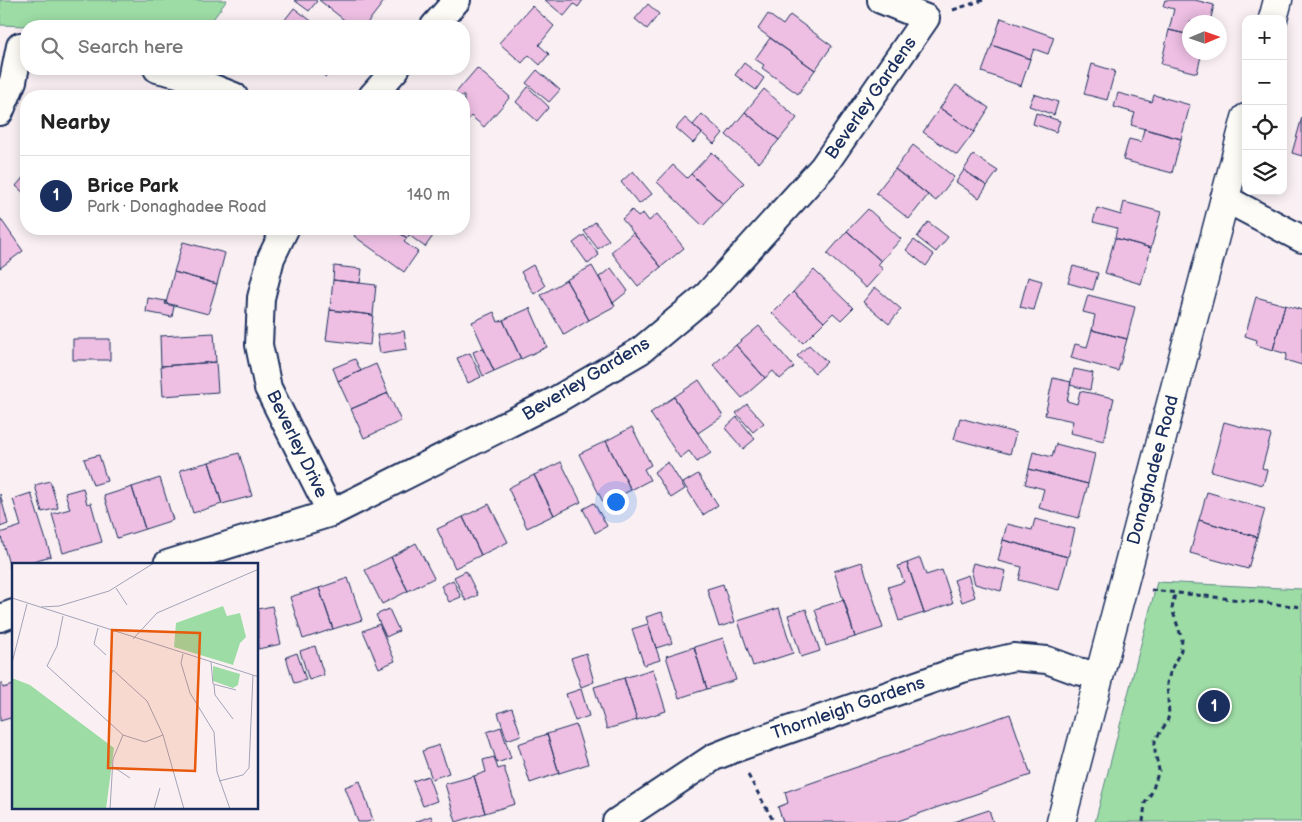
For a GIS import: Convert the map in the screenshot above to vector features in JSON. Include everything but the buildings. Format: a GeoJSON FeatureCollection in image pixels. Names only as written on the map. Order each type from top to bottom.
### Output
{"type":"FeatureCollection","features":[{"type":"Feature","properties":{"kind":"main road"},"geometry":{"type":"LineString","coordinates":[[1274,15],[1278,0]]}},
{"type":"Feature","properties":{"kind":"main road","name":"Donaghadee Road"},"geometry":{"type":"LineString","coordinates":[[1061,822],[1098,675],[1242,133]]}},
{"type":"Feature","properties":{"kind":"street"},"geometry":{"type":"LineString","coordinates":[[439,20],[457,0]]}},
{"type":"Feature","properties":{"kind":"street","name":"Beverley Gardens"},"geometry":{"type":"LineString","coordinates":[[170,563],[331,512],[573,391],[640,351],[707,294],[823,167],[926,18],[881,0]]}},
{"type":"Feature","properties":{"kind":"street"},"geometry":{"type":"LineString","coordinates":[[0,112],[13,81],[16,46]]}},
{"type":"Feature","properties":{"kind":"street"},"geometry":{"type":"LineString","coordinates":[[181,75],[219,90]]}},
{"type":"Feature","properties":{"kind":"street"},"geometry":{"type":"LineString","coordinates":[[377,90],[391,75]]}},
{"type":"Feature","properties":{"kind":"street"},"geometry":{"type":"LineString","coordinates":[[1224,198],[1302,239]]}},
{"type":"Feature","properties":{"kind":"street","name":"Beverley Drive"},"geometry":{"type":"LineString","coordinates":[[281,235],[271,258],[261,298],[259,345],[268,388],[331,512]]}},
{"type":"Feature","properties":{"kind":"street"},"geometry":{"type":"LineString","coordinates":[[0,618],[12,614]]}},
{"type":"Feature","properties":{"kind":"street","name":"Thornleigh Gardens"},"geometry":{"type":"LineString","coordinates":[[616,822],[714,757],[962,669],[1013,657],[1047,660],[1077,671],[1098,675]]}},
{"type":"Feature","properties":{"kind":"path"},"geometry":{"type":"LineString","coordinates":[[1122,586],[1302,607]]}},
{"type":"Feature","properties":{"kind":"path"},"geometry":{"type":"LineString","coordinates":[[1143,822],[1145,803],[1152,792],[1159,770],[1155,752],[1155,740],[1167,722],[1167,684],[1182,644],[1172,609],[1175,593]]}},
{"type":"Feature","properties":{"kind":"path"},"geometry":{"type":"LineString","coordinates":[[734,749],[774,822]]}},
{"type":"Feature","properties":{"kind":"green space"},"geometry":{"type":"Polygon","coordinates":[[[0,0],[227,0],[212,20],[20,20],[20,26],[0,25],[0,0]]]}},
{"type":"Feature","properties":{"kind":"green space"},"geometry":{"type":"Polygon","coordinates":[[[1157,582],[1302,589],[1302,822],[1095,822],[1157,582]]]}},
{"type":"Feature","properties":{"kind":"place","name":"Brice Park"},"geometry":{"type":"Point","coordinates":[1214,706]}}]}
